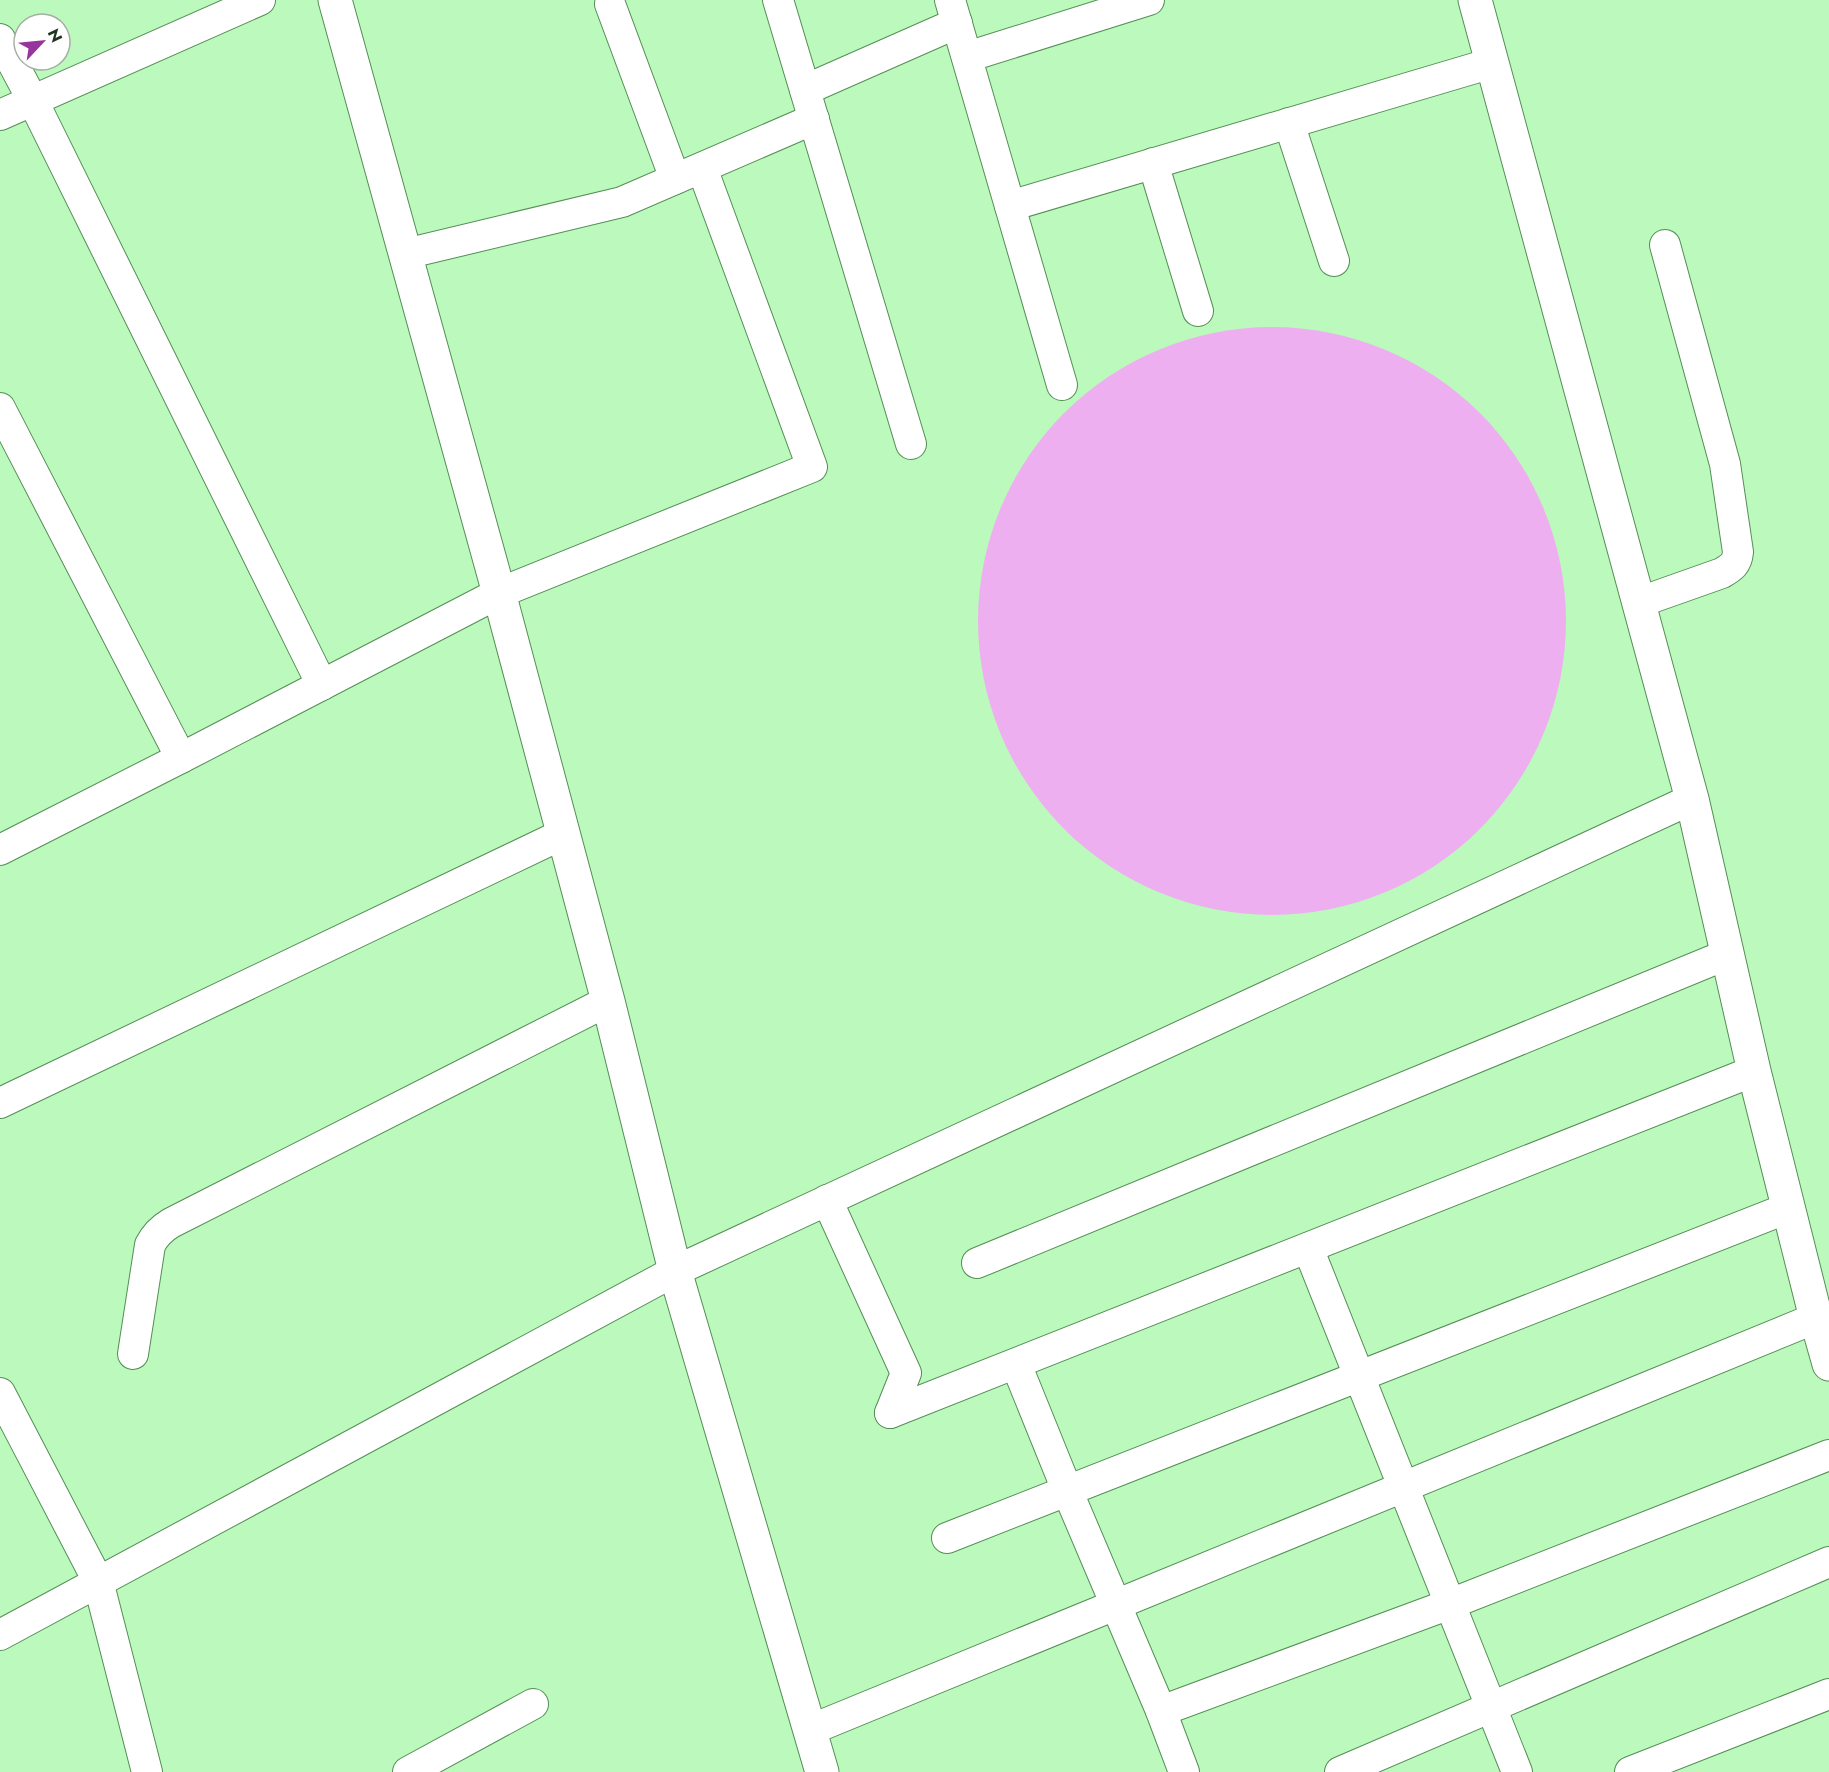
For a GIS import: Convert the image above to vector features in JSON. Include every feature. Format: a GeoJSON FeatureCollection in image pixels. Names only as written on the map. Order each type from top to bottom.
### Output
{"type":"FeatureCollection","features":[{"type":"Feature","properties":{"kind":"street"},"geometry":{"type":"LineString","coordinates":[[0,115],[260,0]]}},
{"type":"Feature","properties":{"kind":"street"},"geometry":{"type":"LineString","coordinates":[[334,0],[499,593],[608,1001],[675,1271],[822,1772]]}},
{"type":"Feature","properties":{"kind":"street"},"geometry":{"type":"LineString","coordinates":[[778,0],[911,444]]}},
{"type":"Feature","properties":{"kind":"street"},"geometry":{"type":"LineString","coordinates":[[967,57],[1149,0]]}},
{"type":"Feature","properties":{"kind":"street"},"geometry":{"type":"LineString","coordinates":[[1475,0],[1692,799],[1754,1071],[1829,1364]]}},
{"type":"Feature","properties":{"kind":"street"},"geometry":{"type":"LineString","coordinates":[[610,4],[675,179]]}},
{"type":"Feature","properties":{"kind":"street"},"geometry":{"type":"LineString","coordinates":[[805,90],[954,11],[1062,385]]}},
{"type":"Feature","properties":{"kind":"street"},"geometry":{"type":"LineString","coordinates":[[0,39],[33,101],[322,685]]}},
{"type":"Feature","properties":{"kind":"street"},"geometry":{"type":"LineString","coordinates":[[1010,206],[1492,63]]}},
{"type":"Feature","properties":{"kind":"street"},"geometry":{"type":"LineString","coordinates":[[405,254],[622,202],[814,119]]}},
{"type":"Feature","properties":{"kind":"street"},"geometry":{"type":"LineString","coordinates":[[1289,123],[1334,261]]}},
{"type":"Feature","properties":{"kind":"street"},"geometry":{"type":"LineString","coordinates":[[1153,164],[1198,311]]}},
{"type":"Feature","properties":{"kind":"street"},"geometry":{"type":"LineString","coordinates":[[0,850],[499,593],[812,467],[702,168]]}},
{"type":"Feature","properties":{"kind":"street"},"geometry":{"type":"LineString","coordinates":[[1640,602],[1722,573],[1737,561],[1738,552],[1725,464],[1665,246]]}},
{"type":"Feature","properties":{"kind":"street"},"geometry":{"type":"LineString","coordinates":[[0,408],[181,758]]}},
{"type":"Feature","properties":{"kind":"street"},"geometry":{"type":"LineString","coordinates":[[0,1635],[675,1271],[1692,799]]}},
{"type":"Feature","properties":{"kind":"street"},"geometry":{"type":"LineString","coordinates":[[0,1103],[563,834]]}},
{"type":"Feature","properties":{"kind":"street"},"geometry":{"type":"LineString","coordinates":[[977,1263],[1728,954]]}},
{"type":"Feature","properties":{"kind":"street"},"geometry":{"type":"LineString","coordinates":[[133,1354],[150,1245],[160,1230],[608,1001]]}},
{"type":"Feature","properties":{"kind":"street"},"geometry":{"type":"LineString","coordinates":[[827,1200],[906,1373],[890,1413],[1754,1071]]}},
{"type":"Feature","properties":{"kind":"street"},"geometry":{"type":"LineString","coordinates":[[947,1538],[1788,1208]]}},
{"type":"Feature","properties":{"kind":"street"},"geometry":{"type":"LineString","coordinates":[[1308,1248],[1517,1772]]}},
{"type":"Feature","properties":{"kind":"street"},"geometry":{"type":"LineString","coordinates":[[810,1730],[1816,1318]]}},
{"type":"Feature","properties":{"kind":"street"},"geometry":{"type":"LineString","coordinates":[[1016,1364],[1161,1711],[1184,1772]]}},
{"type":"Feature","properties":{"kind":"street"},"geometry":{"type":"LineString","coordinates":[[0,1393],[98,1581],[147,1772]]}},
{"type":"Feature","properties":{"kind":"street"},"geometry":{"type":"LineString","coordinates":[[1161,1711],[1450,1604],[1829,1455]]}},
{"type":"Feature","properties":{"kind":"street"},"geometry":{"type":"LineString","coordinates":[[1340,1772],[1829,1562]]}},
{"type":"Feature","properties":{"kind":"street"},"geometry":{"type":"LineString","coordinates":[[1630,1772],[1829,1694]]}},
{"type":"Feature","properties":{"kind":"street"},"geometry":{"type":"LineString","coordinates":[[408,1772],[533,1704]]}},
{"type":"Feature","properties":{"kind":"shaded area"},"geometry":{"type":"Polygon","coordinates":[[[1272,327],[1329,332],[1385,349],[1436,376],[1480,413],[1517,457],[1544,508],[1561,564],[1566,621],[1561,678],[1544,734],[1517,785],[1480,829],[1436,866],[1385,893],[1329,910],[1272,915],[1215,910],[1159,893],[1108,866],[1064,829],[1027,785],[1000,734],[983,678],[978,621],[983,564],[1000,508],[1027,457],[1064,413],[1108,376],[1159,349],[1215,332],[1272,327]]]}}]}
